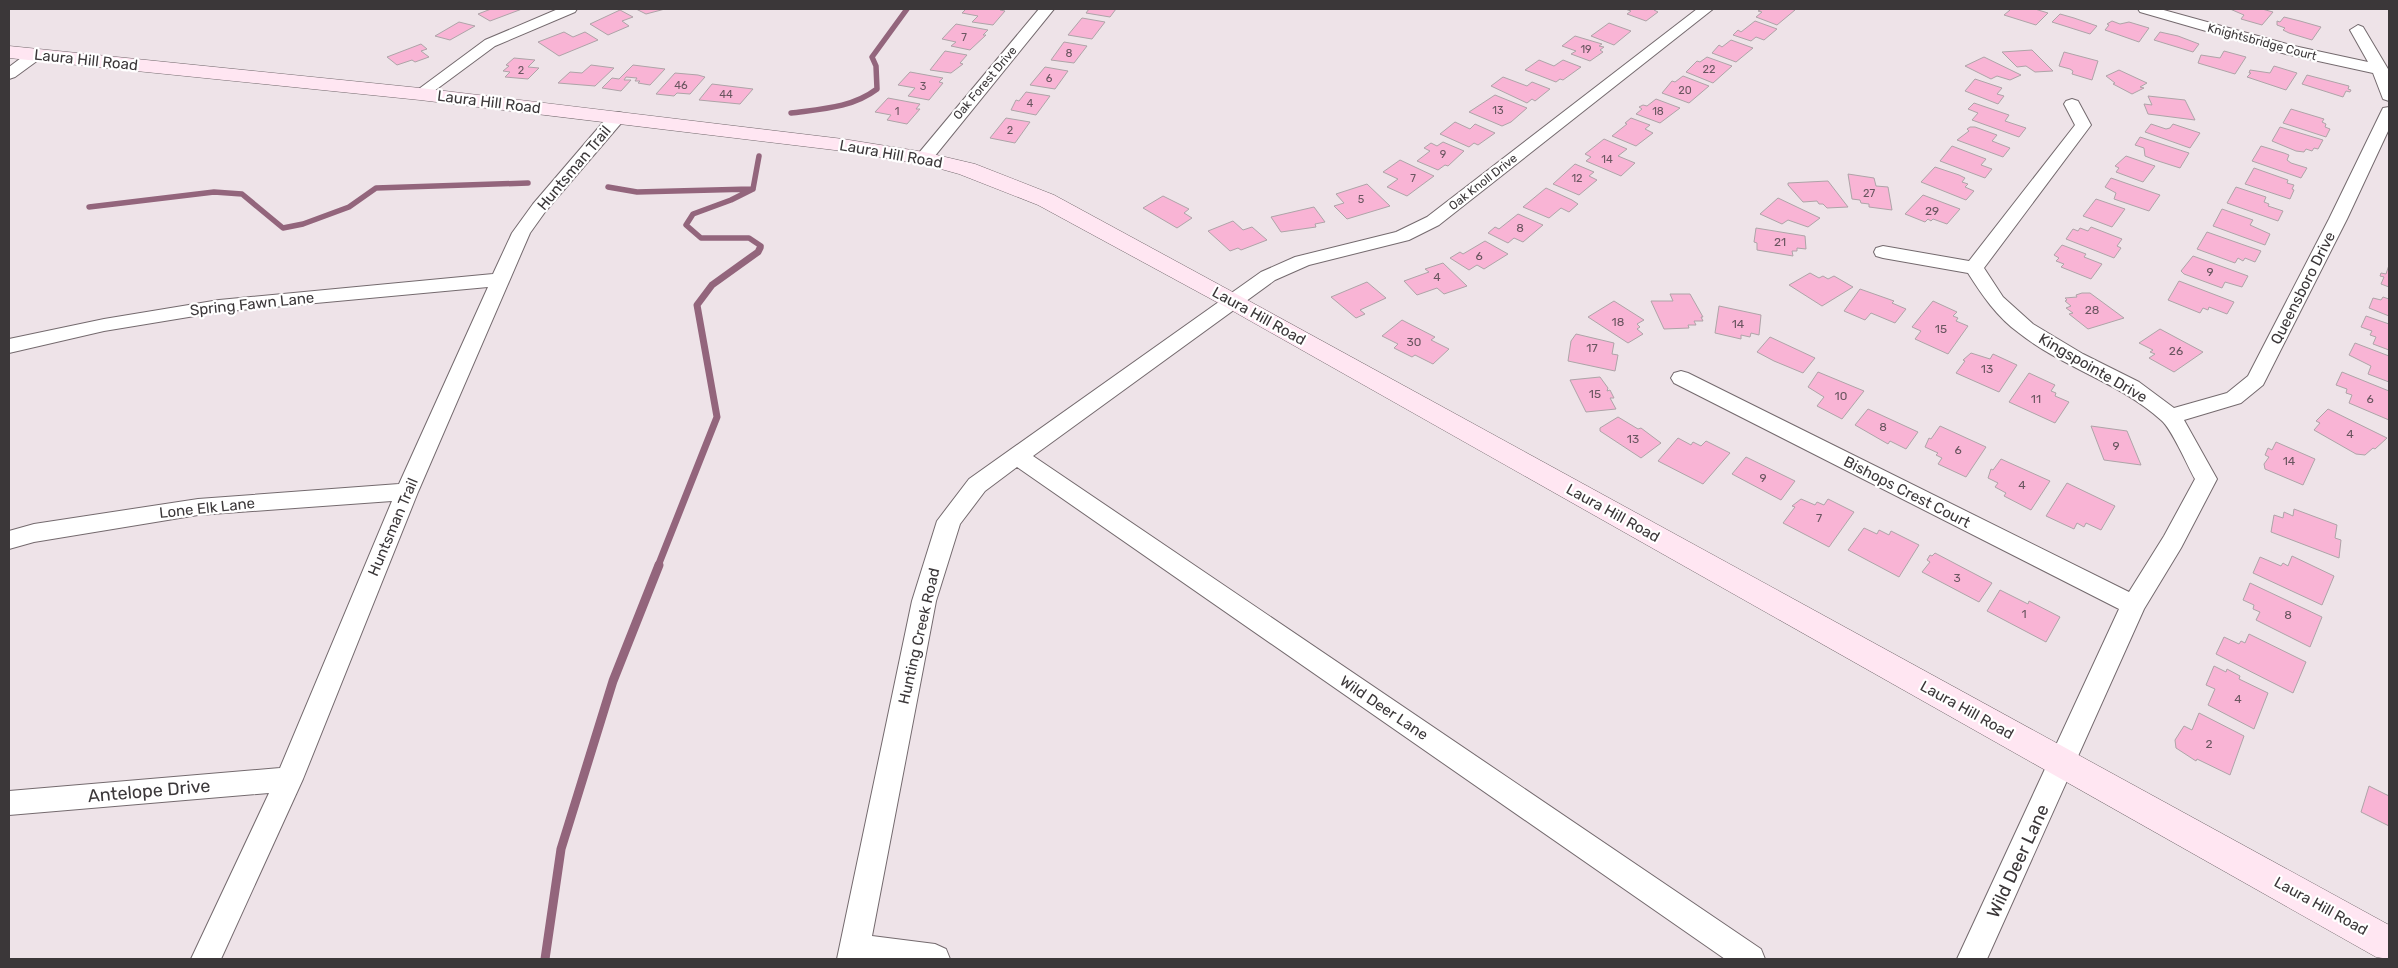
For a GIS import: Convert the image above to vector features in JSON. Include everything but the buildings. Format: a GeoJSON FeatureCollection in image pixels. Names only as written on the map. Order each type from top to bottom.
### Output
{"type":"FeatureCollection","features":[{"type":"Feature","properties":{"kind":"main road","name":"Laura Hill Road"},"geometry":{"type":"LineString","coordinates":[[9,52],[420,94],[617,117],[924,158],[974,171],[1046,200],[1232,301],[2389,944]]}},
{"type":"Feature","properties":{"kind":"street"},"geometry":{"type":"LineString","coordinates":[[420,94],[490,43],[570,9]]}},
{"type":"Feature","properties":{"kind":"street","name":"Oak Forest Drive"},"geometry":{"type":"LineString","coordinates":[[924,158],[1047,9]]}},
{"type":"Feature","properties":{"kind":"street","name":"Oak Knoll Drive"},"geometry":{"type":"LineString","coordinates":[[1232,301],[1268,276],[1302,261],[1394,238],[1433,221],[1706,9]]}},
{"type":"Feature","properties":{"kind":"street","name":"Knightsbridge Court"},"geometry":{"type":"LineString","coordinates":[[2146,9],[2284,49],[2332,61],[2380,69]]}},
{"type":"Feature","properties":{"kind":"street"},"geometry":{"type":"LineString","coordinates":[[2358,30],[2380,69],[2389,96]]}},
{"type":"Feature","properties":{"kind":"street"},"geometry":{"type":"LineString","coordinates":[[9,74],[35,55]]}},
{"type":"Feature","properties":{"kind":"street"},"geometry":{"type":"LineString","coordinates":[[1883,252],[1974,268],[2083,125],[2072,104]]}},
{"type":"Feature","properties":{"kind":"street","name":"Queensboro Drive"},"geometry":{"type":"LineString","coordinates":[[2171,416],[2234,398],[2256,380],[2338,219],[2389,112]]}},
{"type":"Feature","properties":{"kind":"street","name":"Huntsman Trail"},"geometry":{"type":"LineString","coordinates":[[206,959],[289,779],[407,492],[498,280],[521,233],[539,208],[617,117]]}},
{"type":"Feature","properties":{"kind":"street","name":"Kingspointe Drive"},"geometry":{"type":"LineString","coordinates":[[1974,268],[1996,301],[2026,329],[2076,359],[2132,387],[2171,416],[2206,479],[2173,542],[2133,605],[2064,763]]}},
{"type":"Feature","properties":{"kind":"street","name":"Spring Fawn Lane"},"geometry":{"type":"LineString","coordinates":[[9,346],[104,324],[219,306],[498,280]]}},
{"type":"Feature","properties":{"kind":"street","name":"Hunting Creek Road"},"geometry":{"type":"LineString","coordinates":[[853,954],[924,601],[949,521],[977,484],[1018,457],[1232,301]]}},
{"type":"Feature","properties":{"kind":"street","name":"Bishops Crest Court"},"geometry":{"type":"LineString","coordinates":[[1681,378],[2133,605]]}},
{"type":"Feature","properties":{"kind":"street","name":"Wild Deer Lane"},"geometry":{"type":"LineString","coordinates":[[1018,457],[1750,959]]}},
{"type":"Feature","properties":{"kind":"street","name":"Lone Elk Lane"},"geometry":{"type":"LineString","coordinates":[[9,540],[34,533],[198,507],[407,492]]}},
{"type":"Feature","properties":{"kind":"street","name":"Wild Deer Lane"},"geometry":{"type":"LineString","coordinates":[[1972,959],[2064,763]]}},
{"type":"Feature","properties":{"kind":"street","name":"Antelope Drive"},"geometry":{"type":"LineString","coordinates":[[9,804],[289,779]]}},
{"type":"Feature","properties":{"kind":"street"},"geometry":{"type":"LineString","coordinates":[[853,954],[935,959]]}},
{"type":"Feature","properties":{"kind":"waterway"},"geometry":{"type":"LineString","coordinates":[[791,113],[847,104],[877,89],[876,66],[872,57],[907,9]]}},
{"type":"Feature","properties":{"kind":"waterway"},"geometry":{"type":"LineString","coordinates":[[658,566],[717,417],[697,305],[712,285],[758,252],[761,246],[749,238],[701,238],[686,225],[693,214],[731,200],[753,189],[759,156]]}},
{"type":"Feature","properties":{"kind":"waterway"},"geometry":{"type":"LineString","coordinates":[[89,207],[214,192],[242,194],[283,228],[303,224],[349,207],[376,188],[528,183]]}},
{"type":"Feature","properties":{"kind":"waterway"},"geometry":{"type":"LineString","coordinates":[[608,187],[637,192],[751,189]]}},
{"type":"Feature","properties":{"kind":"waterway"},"geometry":{"type":"LineString","coordinates":[[545,959],[561,849],[613,681],[659,565]]}}]}
